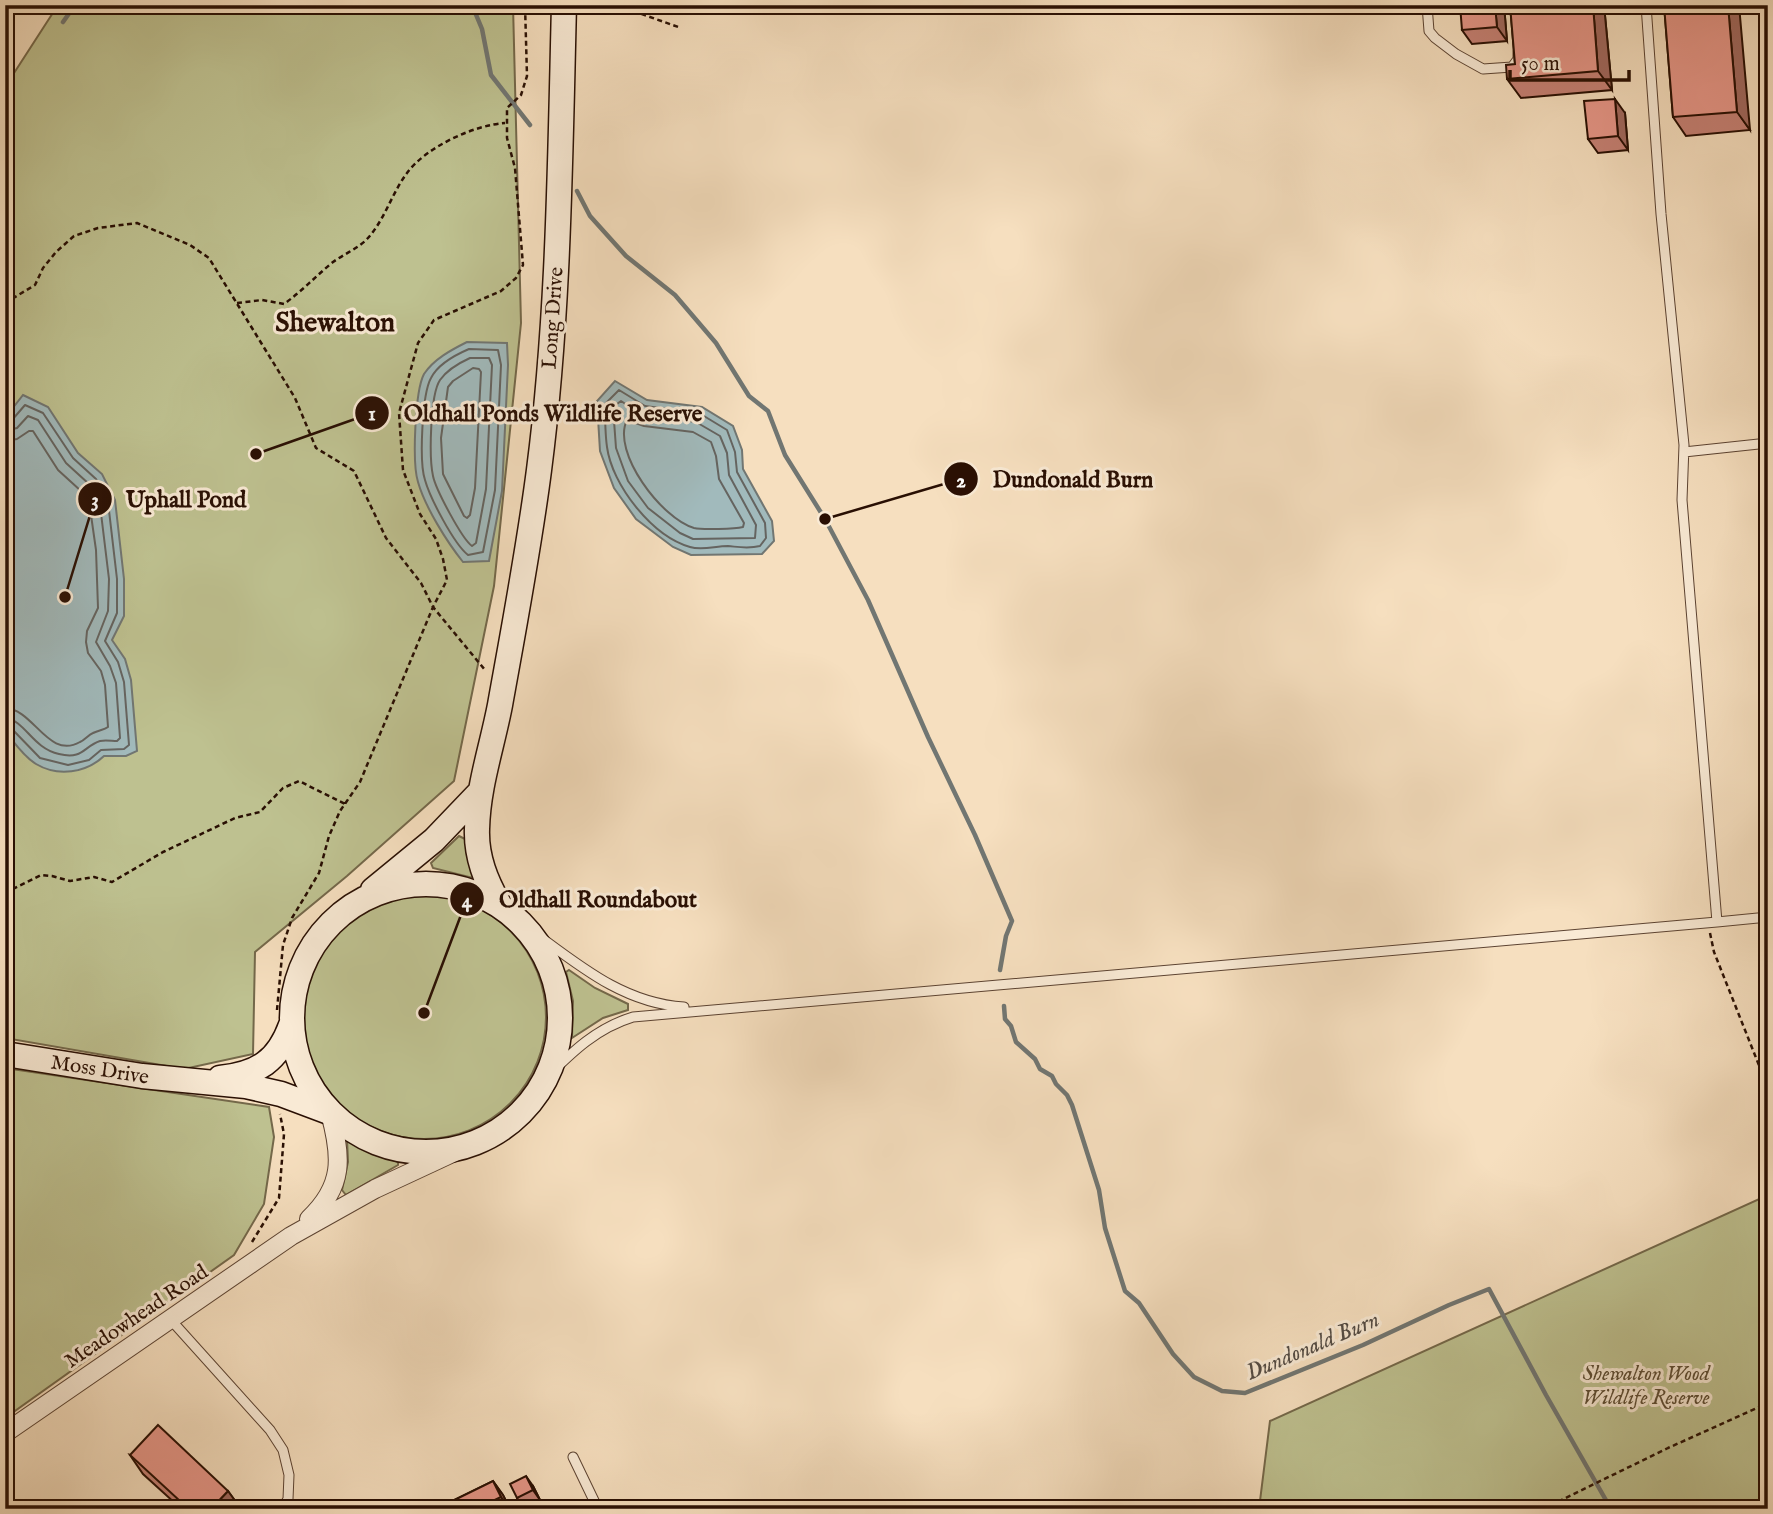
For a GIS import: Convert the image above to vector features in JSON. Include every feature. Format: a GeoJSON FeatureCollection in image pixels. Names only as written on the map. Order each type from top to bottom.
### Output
{"type":"FeatureCollection","features":[{"type":"Feature","properties":{"kind":"main road","name":"Long Drive"},"geometry":{"type":"LineString","coordinates":[[499,904],[489,885],[478,850],[479,793],[502,690],[539,471],[555,299],[564,5]]}},
{"type":"Feature","properties":{"kind":"main road"},"geometry":{"type":"LineString","coordinates":[[365,897],[391,887],[419,883],[474,892],[499,904],[524,925],[547,959],[559,998],[559,1038],[547,1077],[537,1094],[517,1116],[494,1134],[456,1149],[435,1152],[392,1148],[354,1131],[330,1112],[314,1093],[302,1072],[284,1022],[298,974],[309,950],[324,929],[434,840],[479,793]]}},
{"type":"Feature","properties":{"kind":"main road","name":"Moss Drive"},"geometry":{"type":"LineString","coordinates":[[195,1081],[233,1077],[261,1066],[276,1054],[285,1042],[284,1022]]}},
{"type":"Feature","properties":{"kind":"main road","name":"Moss Drive"},"geometry":{"type":"LineString","coordinates":[[5,1054],[142,1076],[246,1086],[281,1094],[330,1112]]}},
{"type":"Feature","properties":{"kind":"street","name":"Meadowhead Road"},"geometry":{"type":"LineString","coordinates":[[291,1236],[319,1210],[330,1196],[336,1181],[339,1155],[330,1112]]}},
{"type":"Feature","properties":{"kind":"street","name":"Meadowhead Road"},"geometry":{"type":"LineString","coordinates":[[5,1433],[291,1236],[363,1195],[476,1142]]}},
{"type":"Feature","properties":{"kind":"lane"},"geometry":{"type":"LineString","coordinates":[[1427,5],[1429,30],[1435,38],[1483,69],[1512,67],[1518,60],[1517,46]]}},
{"type":"Feature","properties":{"kind":"lane"},"geometry":{"type":"LineString","coordinates":[[1646,5],[1661,214],[1684,452],[1682,500],[1713,923]]}},
{"type":"Feature","properties":{"kind":"lane"},"geometry":{"type":"LineString","coordinates":[[1684,452],[1768,443]]}},
{"type":"Feature","properties":{"kind":"lane"},"geometry":{"type":"LineString","coordinates":[[547,1077],[576,1048],[614,1023],[633,1017],[1768,917]]}},
{"type":"Feature","properties":{"kind":"lane"},"geometry":{"type":"LineString","coordinates":[[524,925],[589,974],[625,993],[665,1006],[711,1009]]}},
{"type":"Feature","properties":{"kind":"lane"},"geometry":{"type":"LineString","coordinates":[[171,1320],[270,1430],[283,1450],[289,1475],[288,1499],[282,1509]]}},
{"type":"Feature","properties":{"kind":"lane"},"geometry":{"type":"LineString","coordinates":[[573,1457],[598,1509]]}},
{"type":"Feature","properties":{"kind":"path"},"geometry":{"type":"LineString","coordinates":[[284,1022],[283,945],[292,918],[319,873],[329,836],[360,782],[433,607],[447,580],[436,539],[420,514],[403,470],[399,413],[418,343],[434,320],[501,291],[516,278],[523,265],[515,168],[507,138],[507,108],[521,95],[527,76],[525,5]]}},
{"type":"Feature","properties":{"kind":"path"},"geometry":{"type":"LineString","coordinates":[[627,5],[636,12],[681,28]]}},
{"type":"Feature","properties":{"kind":"path"},"geometry":{"type":"LineString","coordinates":[[237,303],[262,300],[284,304],[316,276],[367,239],[383,217],[408,172],[426,156],[464,134],[488,124],[507,122]]}},
{"type":"Feature","properties":{"kind":"path"},"geometry":{"type":"LineString","coordinates":[[5,303],[35,285],[43,268],[56,251],[74,236],[98,228],[138,223],[190,245],[209,258],[295,398],[316,448],[354,471],[386,538],[421,583],[433,607],[502,690]]}},
{"type":"Feature","properties":{"kind":"path"},"geometry":{"type":"LineString","coordinates":[[5,893],[41,875],[71,881],[94,877],[112,882],[163,852],[235,818],[260,812],[283,788],[299,781],[345,804]]}},
{"type":"Feature","properties":{"kind":"path"},"geometry":{"type":"LineString","coordinates":[[1713,923],[1714,952],[1768,1088]]}},
{"type":"Feature","properties":{"kind":"path"},"geometry":{"type":"LineString","coordinates":[[249,1246],[279,1198],[284,1134],[280,1112],[281,1094]]}},
{"type":"Feature","properties":{"kind":"path"},"geometry":{"type":"LineString","coordinates":[[1544,1509],[1606,1477],[1768,1403]]}},
{"type":"Feature","properties":{"kind":"green space"},"geometry":{"type":"Polygon","coordinates":[[[58,5],[513,5],[521,323],[494,586],[454,781],[347,876],[255,952],[253,1054],[184,1069],[5,1038],[5,87],[58,5]]]}},
{"type":"Feature","properties":{"kind":"green space"},"geometry":{"type":"Polygon","coordinates":[[[459,836],[467,840],[477,879],[433,868],[431,863],[459,836]]]}},
{"type":"Feature","properties":{"kind":"green space"},"geometry":{"type":"Polygon","coordinates":[[[412,895],[436,895],[460,900],[482,909],[511,930],[526,949],[537,970],[544,993],[544,1041],[537,1064],[526,1085],[511,1104],[482,1125],[460,1134],[436,1139],[412,1139],[388,1134],[366,1125],[346,1112],[329,1095],[316,1075],[307,1053],[302,1029],[302,1005],[307,981],[316,959],[329,939],[346,922],[366,909],[388,900],[412,895]]]}},
{"type":"Feature","properties":{"kind":"green space"},"geometry":{"type":"Polygon","coordinates":[[[569,970],[595,988],[628,1004],[628,1010],[603,1018],[572,1038],[573,1001],[566,972],[569,970]]]}},
{"type":"Feature","properties":{"kind":"green space"},"geometry":{"type":"Polygon","coordinates":[[[5,1068],[269,1107],[274,1137],[264,1204],[234,1255],[5,1418],[5,1068]]]}},
{"type":"Feature","properties":{"kind":"green space"},"geometry":{"type":"Polygon","coordinates":[[[347,1139],[398,1162],[398,1165],[346,1195],[342,1190],[348,1162],[347,1139]]]}},
{"type":"Feature","properties":{"kind":"green space","name":"Shewalton Wood Wildlife Reserve"},"geometry":{"type":"Polygon","coordinates":[[[1768,1195],[1768,1509],[1259,1509],[1270,1421],[1768,1195]]]}},
{"type":"Feature","properties":{"kind":"water"},"geometry":{"type":"Polygon","coordinates":[[[467,342],[507,343],[502,491],[489,561],[463,562],[431,513],[416,473],[417,411],[424,374],[438,359],[467,342]]]}},
{"type":"Feature","properties":{"kind":"water"},"geometry":{"type":"Polygon","coordinates":[[[615,381],[647,400],[702,407],[733,426],[742,450],[743,469],[772,521],[774,541],[762,554],[691,555],[673,547],[636,519],[614,488],[600,451],[597,401],[615,381]]]}},
{"type":"Feature","properties":{"kind":"water"},"geometry":{"type":"Polygon","coordinates":[[[23,395],[48,407],[78,453],[102,474],[115,500],[124,579],[124,616],[112,640],[125,659],[131,680],[137,751],[126,756],[104,756],[89,766],[72,771],[53,771],[36,764],[5,731],[5,418],[23,395]]]}},
{"type":"Feature","properties":{"kind":"building"},"geometry":{"type":"Polygon","coordinates":[[[1460,5],[1495,5],[1497,27],[1462,30],[1460,5]]]}},
{"type":"Feature","properties":{"kind":"building"},"geometry":{"type":"Polygon","coordinates":[[[1510,5],[1593,5],[1598,71],[1507,79],[1506,65],[1515,64],[1510,5]]]}},
{"type":"Feature","properties":{"kind":"building"},"geometry":{"type":"Polygon","coordinates":[[[1664,5],[1728,5],[1737,112],[1673,117],[1664,5]]]}},
{"type":"Feature","properties":{"kind":"building"},"geometry":{"type":"Polygon","coordinates":[[[1615,99],[1618,136],[1588,139],[1584,101],[1615,99]]]}},
{"type":"Feature","properties":{"kind":"building"},"geometry":{"type":"Polygon","coordinates":[[[158,1425],[228,1491],[211,1509],[172,1509],[180,1501],[130,1455],[158,1425]]]}},
{"type":"Feature","properties":{"kind":"building"},"geometry":{"type":"Polygon","coordinates":[[[526,1476],[533,1490],[517,1498],[510,1484],[526,1476]]]}},
{"type":"Feature","properties":{"kind":"building"},"geometry":{"type":"Polygon","coordinates":[[[493,1481],[501,1497],[476,1509],[436,1509],[493,1481]]]}},
{"type":"Feature","properties":{"kind":"waterway"},"geometry":{"type":"LineString","coordinates":[[63,22],[75,5]]}},
{"type":"Feature","properties":{"kind":"waterway"},"geometry":{"type":"LineString","coordinates":[[472,5],[482,29],[491,75],[530,125]]}},
{"type":"Feature","properties":{"kind":"waterway","name":"Dundonald Burn"},"geometry":{"type":"LineString","coordinates":[[577,191],[590,216],[626,256],[675,295],[716,343],[749,396],[768,411],[785,455],[825,519],[868,600],[1012,921],[1006,936],[1000,970]]}},
{"type":"Feature","properties":{"kind":"waterway","name":"Dundonald Burn"},"geometry":{"type":"LineString","coordinates":[[1004,1006],[1005,1019],[1011,1026],[1016,1042],[1035,1059],[1040,1069],[1052,1076],[1072,1105],[1099,1190],[1105,1228],[1125,1291],[1139,1303],[1173,1354],[1194,1377],[1222,1391],[1245,1393],[1363,1345],[1489,1289],[1611,1509]]}},
{"type":"Feature","properties":{"kind":"place","name":"Oldhall Ponds Wildlife Reserve"},"geometry":{"type":"Point","coordinates":[256,454]}},
{"type":"Feature","properties":{"kind":"place","name":"Dundonald Burn"},"geometry":{"type":"Point","coordinates":[825,519]}},
{"type":"Feature","properties":{"kind":"place","name":"Uphall Pond"},"geometry":{"type":"Point","coordinates":[65,597]}},
{"type":"Feature","properties":{"kind":"place","name":"Oldhall Roundabout"},"geometry":{"type":"Point","coordinates":[424,1013]}},
{"type":"Feature","properties":{"kind":"district","name":"Shewalton"},"geometry":{"type":"Point","coordinates":[335,321]}}]}
